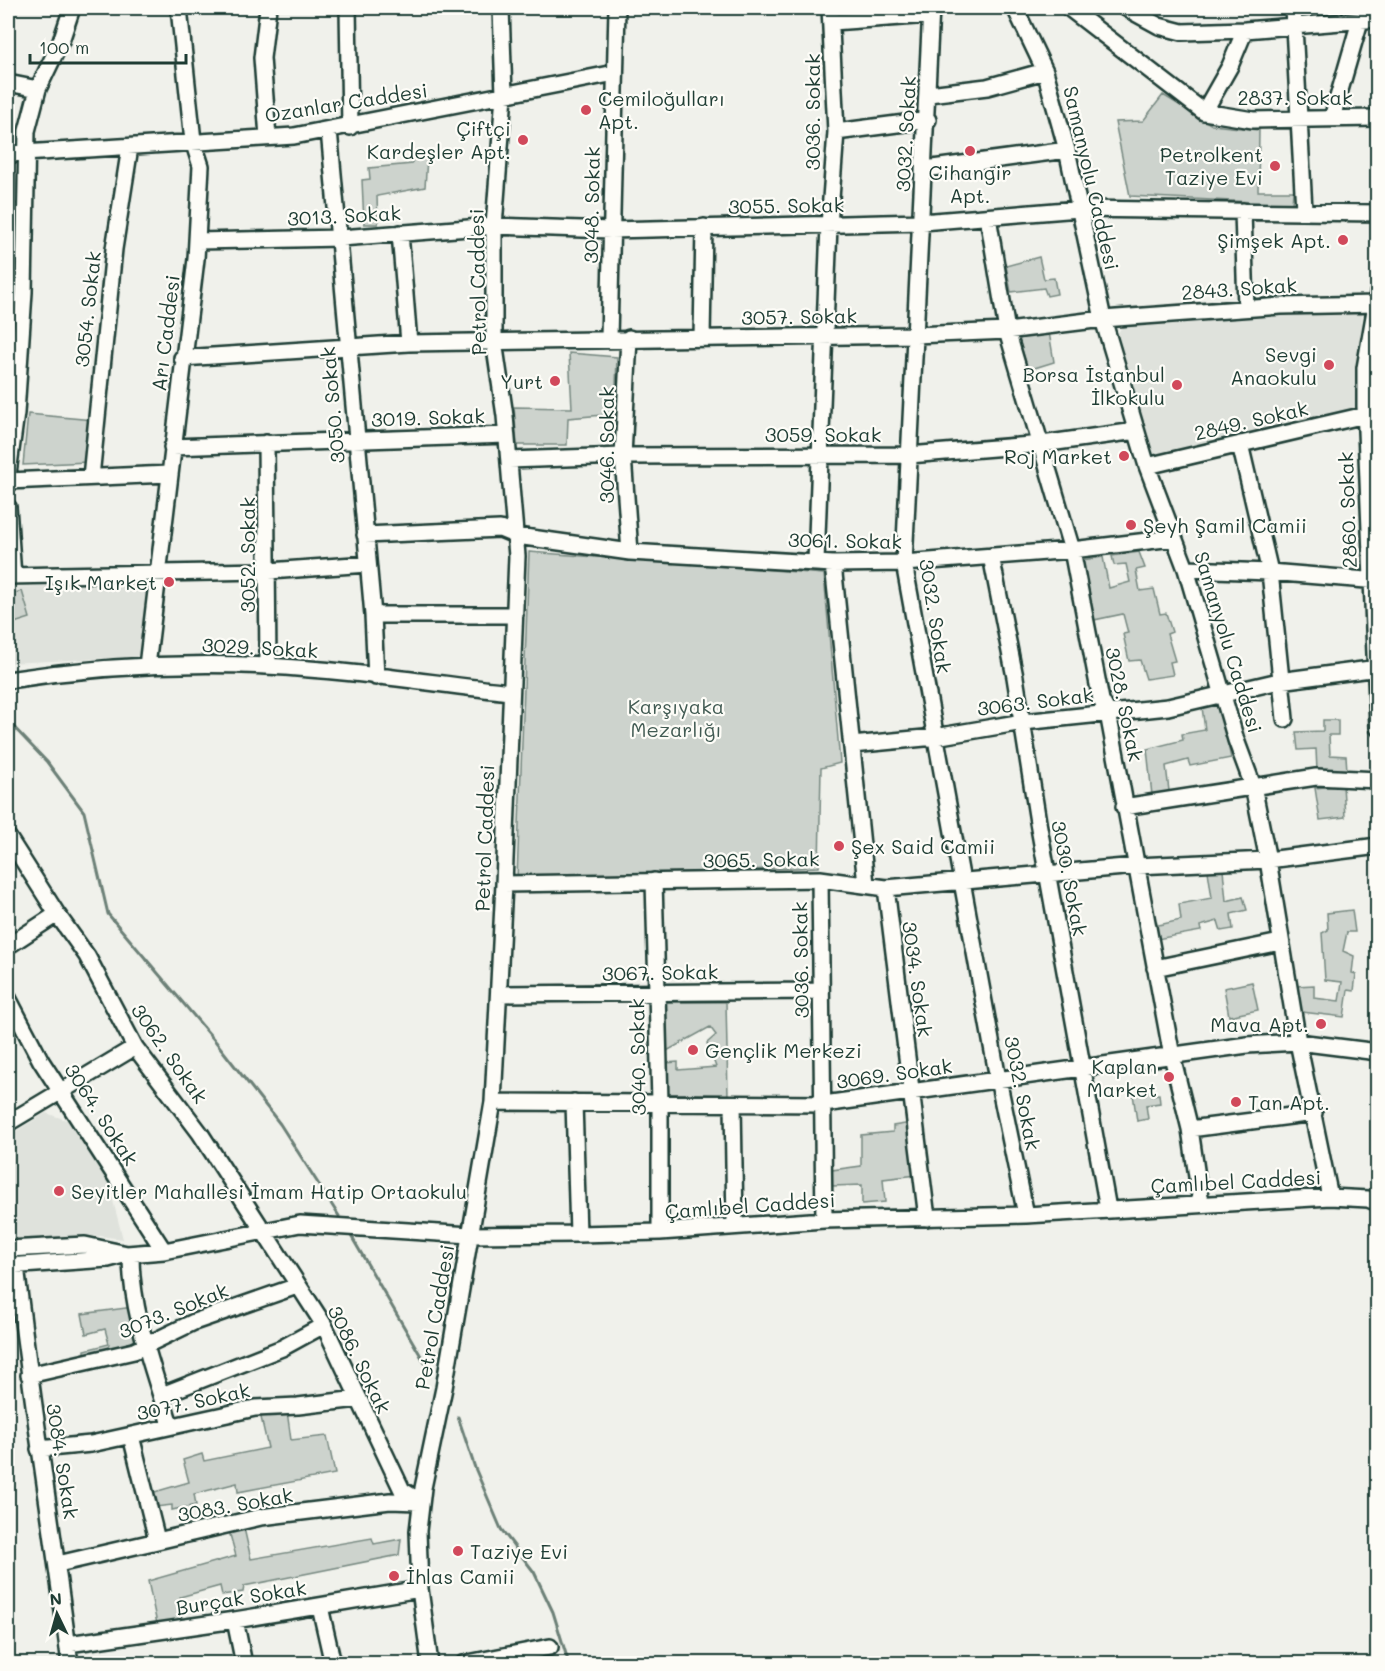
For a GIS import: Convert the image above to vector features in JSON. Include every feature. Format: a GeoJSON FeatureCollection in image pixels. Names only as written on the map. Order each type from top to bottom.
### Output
{"type":"FeatureCollection","features":[{"type":"Feature","properties":{"kind":"street"},"geometry":{"type":"LineString","coordinates":[[8,473],[24,292],[27,131],[38,88],[61,40],[72,8]]}},
{"type":"Feature","properties":{"kind":"street","name":"Arı Caddesi"},"geometry":{"type":"LineString","coordinates":[[147,666],[197,241],[201,166],[193,141],[179,8]]}},
{"type":"Feature","properties":{"kind":"street"},"geometry":{"type":"LineString","coordinates":[[268,8],[262,58],[268,137]]}},
{"type":"Feature","properties":{"kind":"street"},"geometry":{"type":"LineString","coordinates":[[348,8],[350,127]]}},
{"type":"Feature","properties":{"kind":"street","name":"Petrol Caddesi"},"geometry":{"type":"LineString","coordinates":[[430,1664],[420,1589],[418,1531],[421,1502],[492,1102],[504,884],[517,537],[495,341],[494,226],[504,95],[501,8]]}},
{"type":"Feature","properties":{"kind":"street","name":"3048. Sokak"},"geometry":{"type":"LineString","coordinates":[[609,338],[617,8]]}},
{"type":"Feature","properties":{"kind":"street","name":"Samanyolu Caddesi"},"geometry":{"type":"LineString","coordinates":[[1015,8],[1045,71],[1068,150],[1078,209],[1103,319],[1147,466],[1186,569],[1222,694],[1252,786],[1268,860],[1298,1042],[1330,1197]]}},
{"type":"Feature","properties":{"kind":"street","name":"2837. Sokak"},"geometry":{"type":"LineString","coordinates":[[1069,8],[1204,112],[1253,120],[1377,118]]}},
{"type":"Feature","properties":{"kind":"street"},"geometry":{"type":"LineString","coordinates":[[1126,8],[1159,26],[1182,32],[1293,27],[1377,19]]}},
{"type":"Feature","properties":{"kind":"street"},"geometry":{"type":"LineString","coordinates":[[1293,8],[1297,119],[1304,210]]}},
{"type":"Feature","properties":{"kind":"street"},"geometry":{"type":"LineString","coordinates":[[831,15],[931,11]]}},
{"type":"Feature","properties":{"kind":"street","name":"3032. Sokak"},"geometry":{"type":"LineString","coordinates":[[931,11],[928,120],[904,563],[964,882],[998,1079],[1026,1215]]}},
{"type":"Feature","properties":{"kind":"street","name":"3036. Sokak"},"geometry":{"type":"LineString","coordinates":[[816,562],[829,225],[836,132],[831,15]]}},
{"type":"Feature","properties":{"kind":"street"},"geometry":{"type":"LineString","coordinates":[[1332,118],[1360,21]]}},
{"type":"Feature","properties":{"kind":"street"},"geometry":{"type":"LineString","coordinates":[[1204,112],[1230,66],[1245,30]]}},
{"type":"Feature","properties":{"kind":"street"},"geometry":{"type":"LineString","coordinates":[[929,94],[987,87],[1045,71]]}},
{"type":"Feature","properties":{"kind":"street","name":"Ozanlar Caddesi"},"geometry":{"type":"LineString","coordinates":[[8,154],[268,137],[329,130],[615,73]]}},
{"type":"Feature","properties":{"kind":"street"},"geometry":{"type":"LineString","coordinates":[[8,83],[38,88]]}},
{"type":"Feature","properties":{"kind":"street"},"geometry":{"type":"LineString","coordinates":[[836,132],[928,120]]}},
{"type":"Feature","properties":{"kind":"street","name":"3050. Sokak"},"geometry":{"type":"LineString","coordinates":[[329,130],[341,238],[356,441],[373,615],[376,677]]}},
{"type":"Feature","properties":{"kind":"street","name":"3054. Sokak"},"geometry":{"type":"LineString","coordinates":[[91,477],[114,249],[130,147]]}},
{"type":"Feature","properties":{"kind":"street"},"geometry":{"type":"LineString","coordinates":[[925,169],[1068,150]]}},
{"type":"Feature","properties":{"kind":"street","name":"3055. Sokak"},"geometry":{"type":"LineString","coordinates":[[494,226],[611,230],[829,225],[922,222],[1078,209],[1304,210],[1377,213]]}},
{"type":"Feature","properties":{"kind":"street"},"geometry":{"type":"LineString","coordinates":[[1242,211],[1246,308]]}},
{"type":"Feature","properties":{"kind":"street","name":"3028. Sokak"},"geometry":{"type":"LineString","coordinates":[[988,217],[1007,331],[1072,550],[1101,700],[1108,713],[1172,1056],[1190,1129],[1201,1204]]}},
{"type":"Feature","properties":{"kind":"street","name":"3013. Sokak"},"geometry":{"type":"LineString","coordinates":[[197,241],[341,238],[494,226]]}},
{"type":"Feature","properties":{"kind":"street"},"geometry":{"type":"LineString","coordinates":[[702,338],[704,227]]}},
{"type":"Feature","properties":{"kind":"street"},"geometry":{"type":"LineString","coordinates":[[400,233],[409,343]]}},
{"type":"Feature","properties":{"kind":"street"},"geometry":{"type":"LineString","coordinates":[[8,292],[24,292]]}},
{"type":"Feature","properties":{"kind":"street","name":"2843. Sokak"},"geometry":{"type":"LineString","coordinates":[[1103,319],[1376,300]]}},
{"type":"Feature","properties":{"kind":"street","name":"2860. Sokak"},"geometry":{"type":"LineString","coordinates":[[1376,300],[1365,368],[1369,410],[1377,728]]}},
{"type":"Feature","properties":{"kind":"street","name":"3057. Sokak"},"geometry":{"type":"LineString","coordinates":[[182,358],[409,343],[609,338],[915,336],[1007,331],[1103,319]]}},
{"type":"Feature","properties":{"kind":"street","name":"3046. Sokak"},"geometry":{"type":"LineString","coordinates":[[628,338],[623,456],[630,552]]}},
{"type":"Feature","properties":{"kind":"street","name":"2849. Sokak"},"geometry":{"type":"LineString","coordinates":[[1147,466],[1369,410]]}},
{"type":"Feature","properties":{"kind":"street","name":"3059. Sokak"},"geometry":{"type":"LineString","coordinates":[[509,460],[623,456],[909,455],[1042,444],[1136,431]]}},
{"type":"Feature","properties":{"kind":"street","name":"3019. Sokak"},"geometry":{"type":"LineString","coordinates":[[172,447],[506,435]]}},
{"type":"Feature","properties":{"kind":"street","name":"3052. Sokak"},"geometry":{"type":"LineString","coordinates":[[266,443],[269,570],[268,666]]}},
{"type":"Feature","properties":{"kind":"street"},"geometry":{"type":"LineString","coordinates":[[1240,444],[1270,572],[1279,681],[1285,719]]}},
{"type":"Feature","properties":{"kind":"street"},"geometry":{"type":"LineString","coordinates":[[8,480],[169,474]]}},
{"type":"Feature","properties":{"kind":"street"},"geometry":{"type":"LineString","coordinates":[[8,507],[10,576],[159,574],[368,564]]}},
{"type":"Feature","properties":{"kind":"street","name":"3061. Sokak"},"geometry":{"type":"LineString","coordinates":[[365,536],[500,529],[517,537],[630,552],[833,564],[904,563],[1072,550],[1173,538]]}},
{"type":"Feature","properties":{"kind":"street","name":"3030. Sokak"},"geometry":{"type":"LineString","coordinates":[[991,556],[1023,722],[1108,1209]]}},
{"type":"Feature","properties":{"kind":"street"},"geometry":{"type":"LineString","coordinates":[[833,564],[866,884]]}},
{"type":"Feature","properties":{"kind":"street"},"geometry":{"type":"LineString","coordinates":[[1186,569],[1270,572],[1374,581]]}},
{"type":"Feature","properties":{"kind":"street"},"geometry":{"type":"LineString","coordinates":[[373,615],[515,615]]}},
{"type":"Feature","properties":{"kind":"street","name":"3029. Sokak"},"geometry":{"type":"LineString","coordinates":[[8,680],[147,666],[268,666],[510,692]]}},
{"type":"Feature","properties":{"kind":"street","name":"3063. Sokak"},"geometry":{"type":"LineString","coordinates":[[852,745],[935,737],[1023,722],[1168,707],[1279,681],[1376,668]]}},
{"type":"Feature","properties":{"kind":"street"},"geometry":{"type":"LineString","coordinates":[[1124,807],[1316,777],[1377,780]]}},
{"type":"Feature","properties":{"kind":"street","name":"3062. Sokak"},"geometry":{"type":"LineString","coordinates":[[8,837],[87,956],[135,1047],[200,1133],[262,1231]]}},
{"type":"Feature","properties":{"kind":"street","name":"3065. Sokak"},"geometry":{"type":"LineString","coordinates":[[504,884],[820,879],[885,888],[1136,866],[1268,860],[1377,846]]}},
{"type":"Feature","properties":{"kind":"street","name":"3036. Sokak"},"geometry":{"type":"LineString","coordinates":[[820,879],[824,1220]]}},
{"type":"Feature","properties":{"kind":"street","name":"3040. Sokak"},"geometry":{"type":"LineString","coordinates":[[654,881],[660,1102],[660,1232]]}},
{"type":"Feature","properties":{"kind":"street","name":"3034. Sokak"},"geometry":{"type":"LineString","coordinates":[[885,888],[927,1218]]}},
{"type":"Feature","properties":{"kind":"street"},"geometry":{"type":"LineString","coordinates":[[8,946],[57,914]]}},
{"type":"Feature","properties":{"kind":"street"},"geometry":{"type":"LineString","coordinates":[[1155,968],[1281,942]]}},
{"type":"Feature","properties":{"kind":"street","name":"3067. Sokak"},"geometry":{"type":"LineString","coordinates":[[499,994],[821,991]]}},
{"type":"Feature","properties":{"kind":"street","name":"3064. Sokak"},"geometry":{"type":"LineString","coordinates":[[8,998],[22,1029],[164,1251]]}},
{"type":"Feature","properties":{"kind":"street","name":"3069. Sokak"},"geometry":{"type":"LineString","coordinates":[[492,1102],[824,1104],[1247,1045],[1298,1042],[1377,1052]]}},
{"type":"Feature","properties":{"kind":"street"},"geometry":{"type":"LineString","coordinates":[[8,1123],[135,1047]]}},
{"type":"Feature","properties":{"kind":"street"},"geometry":{"type":"LineString","coordinates":[[574,1102],[578,1234]]}},
{"type":"Feature","properties":{"kind":"street"},"geometry":{"type":"LineString","coordinates":[[733,1104],[735,1226]]}},
{"type":"Feature","properties":{"kind":"street"},"geometry":{"type":"LineString","coordinates":[[1190,1129],[1314,1113]]}},
{"type":"Feature","properties":{"kind":"street","name":"Çamlıbel Caddesi"},"geometry":{"type":"LineString","coordinates":[[12,1265],[108,1259],[129,1254],[164,1251],[300,1224],[470,1235],[578,1234],[660,1232],[824,1220],[1026,1215],[1330,1197],[1368,1199],[1377,1203]]}},
{"type":"Feature","properties":{"kind":"street","name":"3086. Sokak"},"geometry":{"type":"LineString","coordinates":[[262,1231],[324,1326],[402,1490],[421,1502]]}},
{"type":"Feature","properties":{"kind":"street","name":"Çamlıbel Caddesi"},"geometry":{"type":"LineString","coordinates":[[8,1249],[85,1245],[129,1254]]}},
{"type":"Feature","properties":{"kind":"street"},"geometry":{"type":"LineString","coordinates":[[129,1254],[131,1279],[146,1346],[170,1425]]}},
{"type":"Feature","properties":{"kind":"street","name":"3084. Sokak"},"geometry":{"type":"LineString","coordinates":[[12,1265],[58,1564],[70,1664]]}},
{"type":"Feature","properties":{"kind":"street","name":"3073. Sokak"},"geometry":{"type":"LineString","coordinates":[[29,1375],[146,1346],[194,1322],[297,1286]]}},
{"type":"Feature","properties":{"kind":"street"},"geometry":{"type":"LineString","coordinates":[[162,1395],[282,1348],[324,1326]]}},
{"type":"Feature","properties":{"kind":"street","name":"3077. Sokak"},"geometry":{"type":"LineString","coordinates":[[39,1449],[91,1444],[255,1408],[358,1399]]}},
{"type":"Feature","properties":{"kind":"street"},"geometry":{"type":"LineString","coordinates":[[130,1436],[157,1540]]}},
{"type":"Feature","properties":{"kind":"street","name":"3083. Sokak"},"geometry":{"type":"LineString","coordinates":[[58,1564],[261,1517],[390,1501],[421,1502]]}},
{"type":"Feature","properties":{"kind":"street","name":"Burçak Sokak"},"geometry":{"type":"LineString","coordinates":[[68,1644],[320,1607],[420,1589]]}},
{"type":"Feature","properties":{"kind":"street"},"geometry":{"type":"LineString","coordinates":[[320,1607],[333,1664]]}},
{"type":"Feature","properties":{"kind":"street"},"geometry":{"type":"LineString","coordinates":[[235,1620],[244,1664]]}},
{"type":"Feature","properties":{"kind":"street"},"geometry":{"type":"LineString","coordinates":[[463,1664],[550,1647]]}},
{"type":"Feature","properties":{"kind":"shaded area"},"geometry":{"type":"Polygon","coordinates":[[[1356,310],[1362,315],[1358,404],[1354,409],[1232,436],[1162,458],[1152,457],[1118,333],[1122,327],[1295,312],[1356,310]]]}},
{"type":"Feature","properties":{"kind":"shaded area"},"geometry":{"type":"Polygon","coordinates":[[[148,582],[150,588],[141,649],[137,657],[8,663],[8,592],[16,590],[17,587],[148,582]]]}},
{"type":"Feature","properties":{"kind":"shaded area","name":"Seyitler Mahallesi İmam Hatip Ortaokulu"},"geometry":{"type":"Polygon","coordinates":[[[46,1113],[72,1122],[106,1174],[123,1239],[100,1236],[8,1243],[8,1136],[46,1113]]]}},
{"type":"Feature","properties":{"kind":"green space"},"geometry":{"type":"Polygon","coordinates":[[[1163,95],[1212,125],[1259,130],[1258,191],[1293,191],[1292,204],[1130,196],[1115,122],[1143,121],[1163,95]]]}},
{"type":"Feature","properties":{"kind":"green space"},"geometry":{"type":"Polygon","coordinates":[[[427,158],[425,187],[377,196],[378,224],[364,224],[362,180],[370,179],[369,168],[412,164],[412,159],[427,158]]]}},
{"type":"Feature","properties":{"kind":"green space"},"geometry":{"type":"Polygon","coordinates":[[[20,203],[21,228],[8,228],[8,204],[20,203]]]}},
{"type":"Feature","properties":{"kind":"green space"},"geometry":{"type":"Polygon","coordinates":[[[1039,257],[1044,279],[1054,278],[1057,294],[1047,296],[1044,288],[1011,292],[1006,266],[1039,257]]]}},
{"type":"Feature","properties":{"kind":"green space"},"geometry":{"type":"Polygon","coordinates":[[[1049,332],[1054,362],[1028,370],[1019,340],[1024,335],[1049,332]]]}},
{"type":"Feature","properties":{"kind":"green space"},"geometry":{"type":"Polygon","coordinates":[[[569,353],[617,357],[615,414],[568,418],[567,445],[517,445],[514,407],[572,408],[569,353]]]}},
{"type":"Feature","properties":{"kind":"green space"},"geometry":{"type":"Polygon","coordinates":[[[28,414],[93,420],[88,462],[23,465],[28,414]]]}},
{"type":"Feature","properties":{"kind":"green space","name":"Karşıyaka Mezarlığı"},"geometry":{"type":"Polygon","coordinates":[[[529,552],[824,574],[840,763],[821,768],[819,867],[517,879],[529,552]]]}},
{"type":"Feature","properties":{"kind":"green space"},"geometry":{"type":"Polygon","coordinates":[[[1139,552],[1145,568],[1136,570],[1140,591],[1154,589],[1160,614],[1166,613],[1172,632],[1167,634],[1175,661],[1170,662],[1173,675],[1146,679],[1140,660],[1129,661],[1123,634],[1128,633],[1123,614],[1094,620],[1082,560],[1103,557],[1109,588],[1130,582],[1126,564],[1114,565],[1112,556],[1139,552]]]}},
{"type":"Feature","properties":{"kind":"green space"},"geometry":{"type":"Polygon","coordinates":[[[22,591],[30,618],[8,625],[8,595],[22,591]]]}},
{"type":"Feature","properties":{"kind":"green space"},"geometry":{"type":"Polygon","coordinates":[[[1219,704],[1231,758],[1190,766],[1188,760],[1166,766],[1169,791],[1152,795],[1147,749],[1183,740],[1182,734],[1205,730],[1202,707],[1219,704]]]}},
{"type":"Feature","properties":{"kind":"green space"},"geometry":{"type":"Polygon","coordinates":[[[1323,720],[1338,720],[1338,735],[1329,735],[1330,755],[1346,756],[1347,771],[1317,771],[1316,749],[1298,750],[1296,732],[1323,731],[1323,720]]]}},
{"type":"Feature","properties":{"kind":"green space"},"geometry":{"type":"Polygon","coordinates":[[[1343,785],[1345,817],[1320,820],[1315,788],[1343,785]]]}},
{"type":"Feature","properties":{"kind":"green space"},"geometry":{"type":"Polygon","coordinates":[[[1223,870],[1226,901],[1243,897],[1247,910],[1231,914],[1233,929],[1221,931],[1218,921],[1200,926],[1201,931],[1157,939],[1154,926],[1181,920],[1179,904],[1212,898],[1208,871],[1223,870]]]}},
{"type":"Feature","properties":{"kind":"green space"},"geometry":{"type":"Polygon","coordinates":[[[1352,910],[1355,932],[1347,932],[1343,951],[1354,956],[1352,973],[1356,974],[1354,991],[1348,990],[1344,1017],[1302,1012],[1296,986],[1314,985],[1314,998],[1339,1001],[1342,982],[1325,980],[1322,933],[1328,930],[1327,913],[1352,910]]]}},
{"type":"Feature","properties":{"kind":"green space"},"geometry":{"type":"Polygon","coordinates":[[[1252,982],[1258,1010],[1229,1016],[1224,988],[1252,982]]]}},
{"type":"Feature","properties":{"kind":"green space"},"geometry":{"type":"Polygon","coordinates":[[[666,1002],[726,1002],[728,1097],[666,1096],[665,1063],[678,1062],[678,1070],[716,1067],[707,1043],[716,1035],[710,1027],[665,1052],[666,1002]]]}},
{"type":"Feature","properties":{"kind":"green space"},"geometry":{"type":"Polygon","coordinates":[[[1151,1091],[1152,1095],[1159,1094],[1160,1103],[1146,1105],[1148,1119],[1137,1121],[1133,1094],[1151,1091]]]}},
{"type":"Feature","properties":{"kind":"green space"},"geometry":{"type":"Polygon","coordinates":[[[911,1123],[917,1175],[883,1179],[885,1202],[862,1204],[862,1185],[832,1186],[832,1170],[861,1166],[861,1135],[893,1132],[893,1126],[911,1123]]]}},
{"type":"Feature","properties":{"kind":"green space"},"geometry":{"type":"Polygon","coordinates":[[[133,1307],[137,1344],[85,1357],[85,1350],[109,1344],[105,1329],[86,1334],[82,1314],[133,1307]]]}},
{"type":"Feature","properties":{"kind":"green space"},"geometry":{"type":"Polygon","coordinates":[[[287,1411],[291,1440],[327,1436],[335,1474],[238,1492],[237,1483],[194,1494],[196,1505],[172,1510],[172,1505],[155,1507],[151,1493],[189,1482],[183,1460],[202,1454],[204,1461],[268,1448],[260,1413],[287,1411]]]}},
{"type":"Feature","properties":{"kind":"green space"},"geometry":{"type":"Polygon","coordinates":[[[244,1528],[251,1559],[372,1538],[374,1544],[401,1539],[399,1555],[244,1586],[243,1592],[222,1595],[220,1586],[180,1597],[182,1620],[157,1624],[148,1581],[236,1556],[229,1531],[244,1528]]]}},
{"type":"Feature","properties":{"kind":"waterway"},"geometry":{"type":"LineString","coordinates":[[8,721],[47,762],[84,812],[108,914],[216,1042],[280,1124],[339,1216]]}},
{"type":"Feature","properties":{"kind":"waterway"},"geometry":{"type":"LineString","coordinates":[[350,1234],[425,1363]]}},
{"type":"Feature","properties":{"kind":"waterway"},"geometry":{"type":"LineString","coordinates":[[458,1417],[475,1468],[501,1529],[534,1572],[553,1612],[569,1664]]}},
{"type":"Feature","properties":{"kind":"place","name":"Cemiloğulları Apt."},"geometry":{"type":"Point","coordinates":[586,110]}},
{"type":"Feature","properties":{"kind":"place","name":"Çiftçi Kardeşler Apt."},"geometry":{"type":"Point","coordinates":[523,140]}},
{"type":"Feature","properties":{"kind":"place","name":"Cihangir Apt."},"geometry":{"type":"Point","coordinates":[970,151]}},
{"type":"Feature","properties":{"kind":"place","name":"Petrolkent Taziye Evi"},"geometry":{"type":"Point","coordinates":[1275,166]}},
{"type":"Feature","properties":{"kind":"place","name":"Şimşek Apt."},"geometry":{"type":"Point","coordinates":[1343,240]}},
{"type":"Feature","properties":{"kind":"place","name":"Sevgi Anaokulu"},"geometry":{"type":"Point","coordinates":[1329,365]}},
{"type":"Feature","properties":{"kind":"place","name":"Yurt"},"geometry":{"type":"Point","coordinates":[555,381]}},
{"type":"Feature","properties":{"kind":"place","name":"Borsa İstanbul İlkokulu"},"geometry":{"type":"Point","coordinates":[1177,385]}},
{"type":"Feature","properties":{"kind":"place","name":"Roj Market"},"geometry":{"type":"Point","coordinates":[1124,456]}},
{"type":"Feature","properties":{"kind":"place","name":"Şeyh Şamil Camii"},"geometry":{"type":"Point","coordinates":[1131,525]}},
{"type":"Feature","properties":{"kind":"place","name":"Işık Market"},"geometry":{"type":"Point","coordinates":[169,582]}},
{"type":"Feature","properties":{"kind":"place","name":"Şex Said Camii"},"geometry":{"type":"Point","coordinates":[839,846]}},
{"type":"Feature","properties":{"kind":"place","name":"Mava Apt."},"geometry":{"type":"Point","coordinates":[1321,1024]}},
{"type":"Feature","properties":{"kind":"place","name":"Gençlik Merkezi"},"geometry":{"type":"Point","coordinates":[693,1050]}},
{"type":"Feature","properties":{"kind":"place","name":"Kaplan Market"},"geometry":{"type":"Point","coordinates":[1169,1077]}},
{"type":"Feature","properties":{"kind":"place","name":"Tan Apt."},"geometry":{"type":"Point","coordinates":[1236,1102]}},
{"type":"Feature","properties":{"kind":"place","name":"Seyitler Mahallesi İmam Hatip Ortaokulu"},"geometry":{"type":"Point","coordinates":[59,1191]}},
{"type":"Feature","properties":{"kind":"place","name":"Taziye Evi"},"geometry":{"type":"Point","coordinates":[458,1551]}},
{"type":"Feature","properties":{"kind":"place","name":"İhlas Camii"},"geometry":{"type":"Point","coordinates":[394,1576]}}]}
